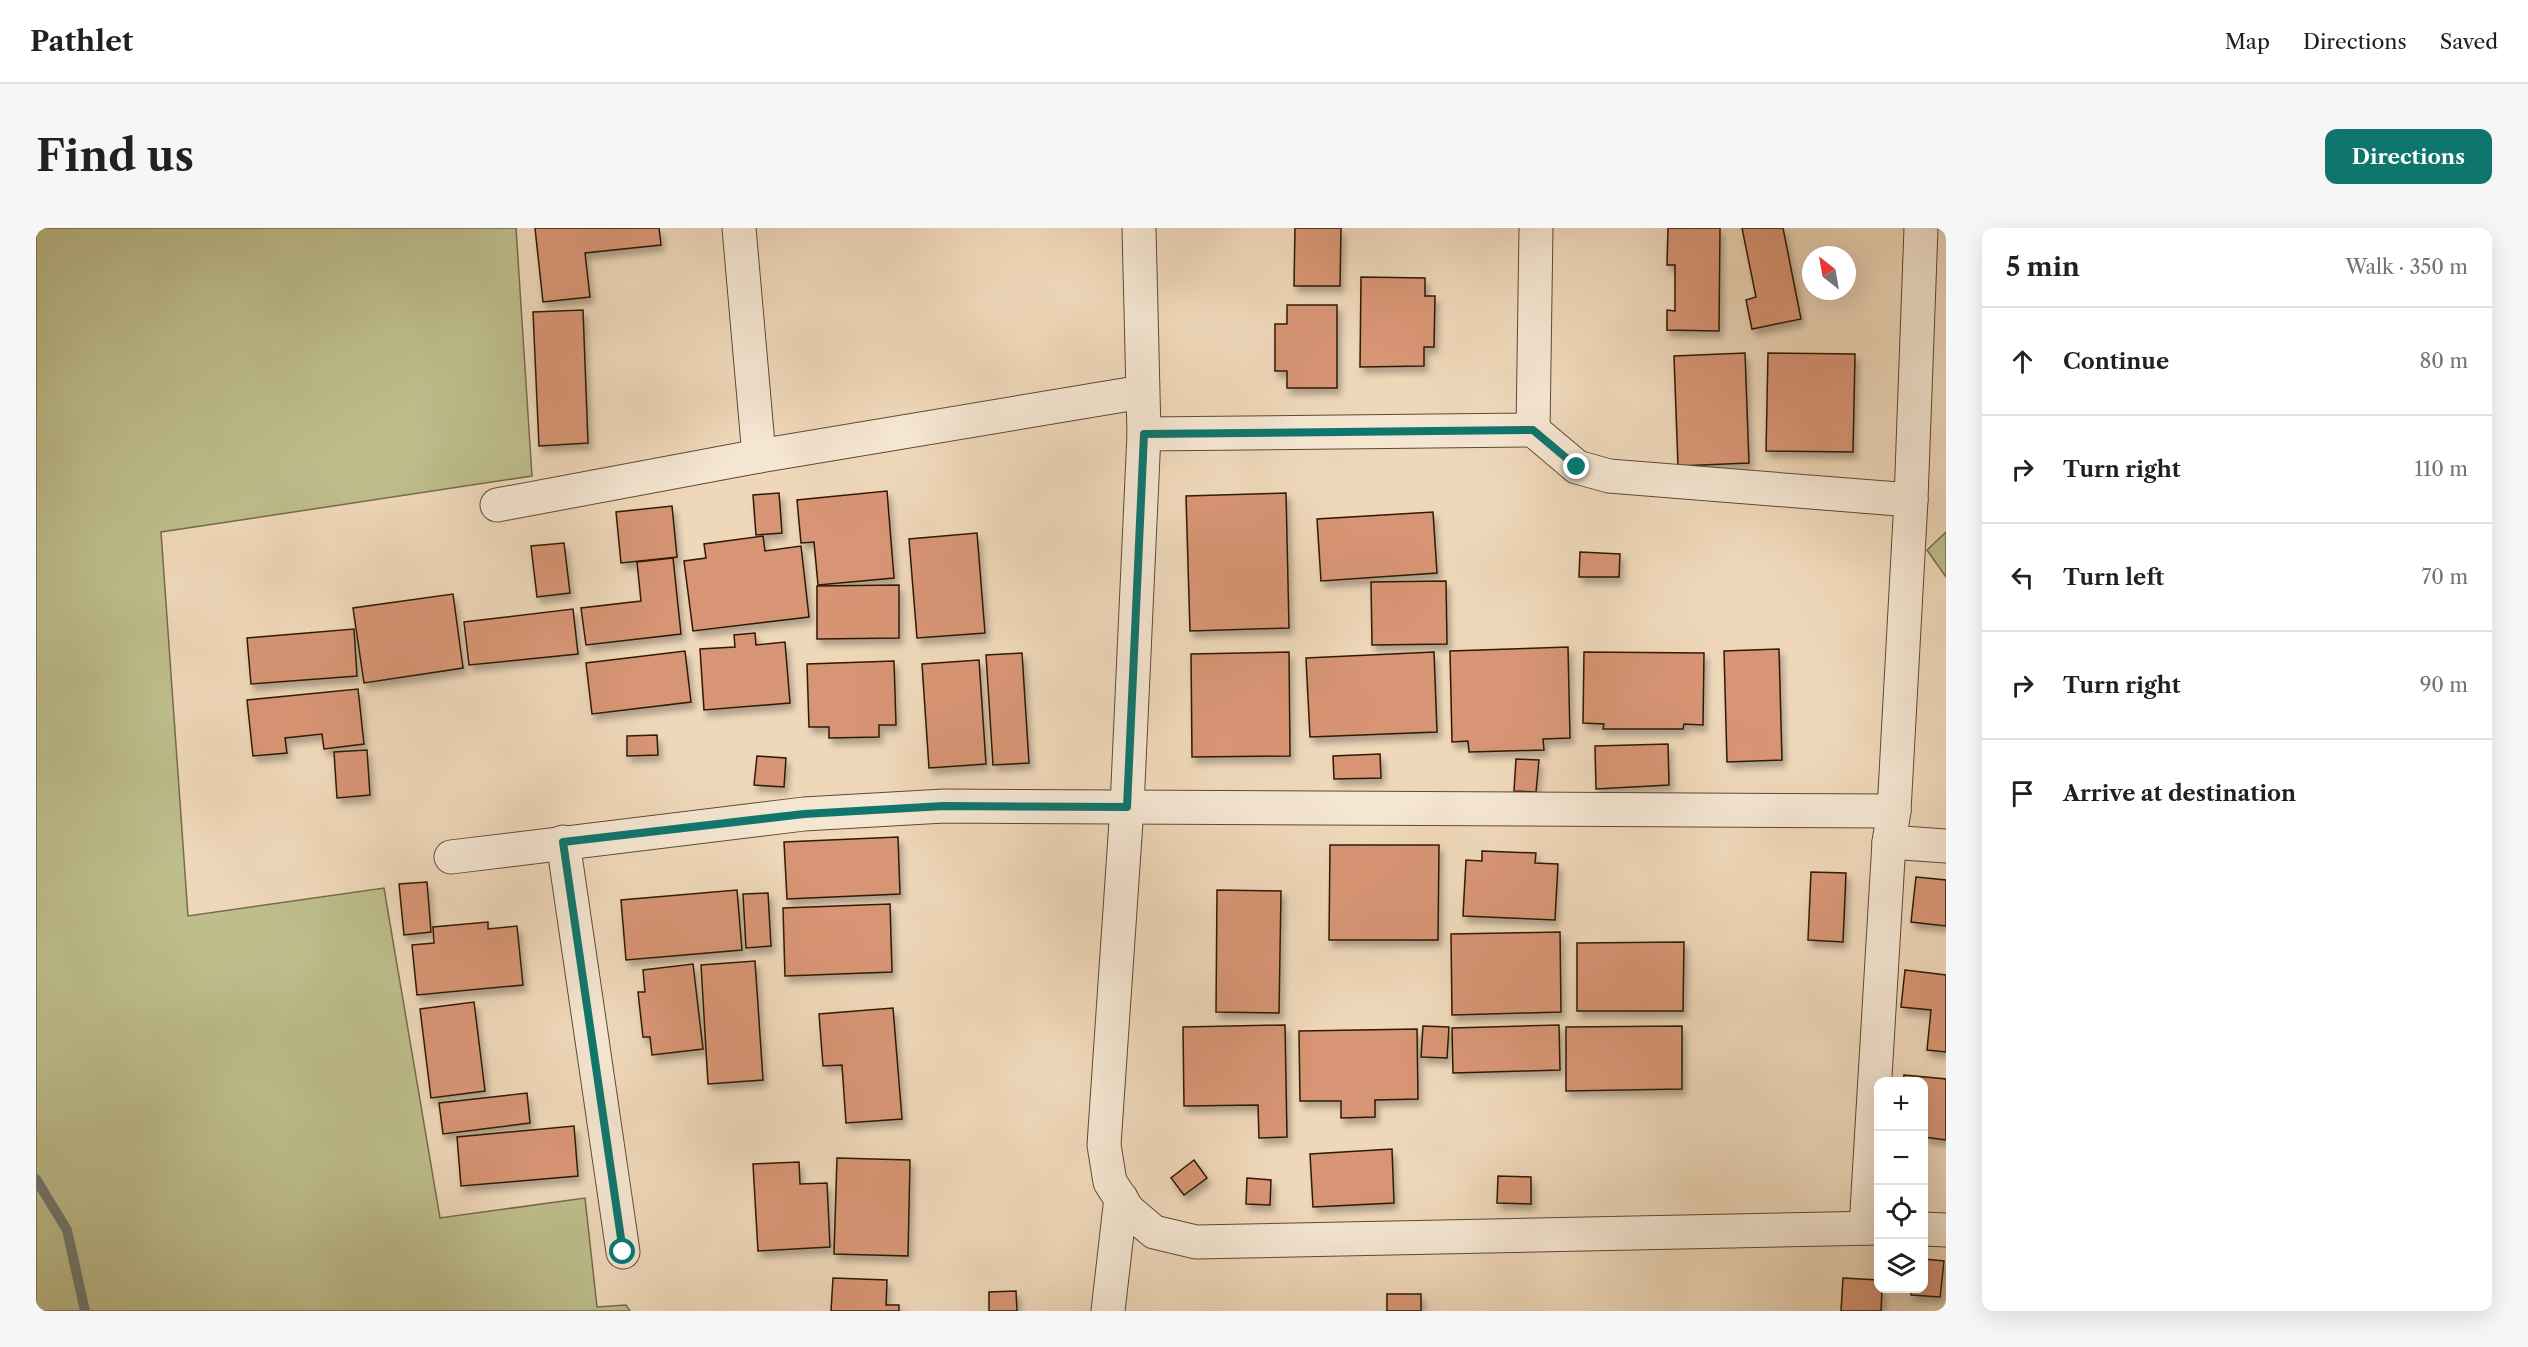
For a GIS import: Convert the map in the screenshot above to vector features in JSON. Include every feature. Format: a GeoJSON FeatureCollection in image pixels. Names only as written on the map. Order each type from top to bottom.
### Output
{"type":"FeatureCollection","features":[{"type":"Feature","properties":{"kind":"street"},"geometry":{"type":"LineString","coordinates":[[739,228],[759,456]]}},
{"type":"Feature","properties":{"kind":"street"},"geometry":{"type":"LineString","coordinates":[[1139,228],[1144,434],[1127,807],[1104,1145],[1110,1182],[1128,1210],[1154,1232],[1196,1242],[1872,1228],[1891,827],[1911,500],[1921,228]]}},
{"type":"Feature","properties":{"kind":"street"},"geometry":{"type":"LineString","coordinates":[[1533,430],[1536,228]]}},
{"type":"Feature","properties":{"kind":"street"},"geometry":{"type":"LineString","coordinates":[[497,505],[759,456],[1142,392]]}},
{"type":"Feature","properties":{"kind":"street"},"geometry":{"type":"LineString","coordinates":[[1144,434],[1533,430],[1577,467],[1609,476],[1911,500]]}},
{"type":"Feature","properties":{"kind":"street"},"geometry":{"type":"LineString","coordinates":[[451,858],[563,842],[828,813],[944,806],[1127,807],[1891,827],[1946,846]]}},
{"type":"Feature","properties":{"kind":"street"},"geometry":{"type":"LineString","coordinates":[[563,842],[623,1252]]}},
{"type":"Feature","properties":{"kind":"street"},"geometry":{"type":"LineString","coordinates":[[1108,1311],[1121,1198]]}},
{"type":"Feature","properties":{"kind":"street"},"geometry":{"type":"LineString","coordinates":[[1928,1229],[1946,1230]]}},
{"type":"Feature","properties":{"kind":"green space"},"geometry":{"type":"Polygon","coordinates":[[[36,228],[516,228],[532,476],[161,532],[188,916],[384,888],[440,1218],[585,1198],[597,1307],[626,1305],[630,1311],[36,1311],[36,228]]]}},
{"type":"Feature","properties":{"kind":"green space"},"geometry":{"type":"Polygon","coordinates":[[[1946,532],[1946,577],[1927,550],[1946,532]]]}},
{"type":"Feature","properties":{"kind":"building"},"geometry":{"type":"Polygon","coordinates":[[[535,228],[659,228],[661,245],[585,253],[590,297],[543,302],[535,228]]]}},
{"type":"Feature","properties":{"kind":"building"},"geometry":{"type":"Polygon","coordinates":[[[1295,228],[1341,228],[1340,286],[1294,286],[1295,228]]]}},
{"type":"Feature","properties":{"kind":"building"},"geometry":{"type":"Polygon","coordinates":[[[1668,228],[1720,228],[1719,331],[1667,330],[1667,310],[1675,311],[1675,265],[1667,265],[1668,228]]]}},
{"type":"Feature","properties":{"kind":"building"},"geometry":{"type":"Polygon","coordinates":[[[1742,228],[1783,228],[1801,319],[1752,329],[1746,300],[1756,297],[1742,228]]]}},
{"type":"Feature","properties":{"kind":"building"},"geometry":{"type":"Polygon","coordinates":[[[1361,277],[1425,278],[1425,296],[1435,296],[1434,347],[1424,347],[1424,366],[1360,367],[1361,277]]]}},
{"type":"Feature","properties":{"kind":"building"},"geometry":{"type":"Polygon","coordinates":[[[1287,305],[1337,305],[1337,388],[1287,388],[1287,371],[1275,371],[1275,324],[1287,324],[1287,305]]]}},
{"type":"Feature","properties":{"kind":"building"},"geometry":{"type":"Polygon","coordinates":[[[583,310],[588,443],[539,446],[533,312],[583,310]]]}},
{"type":"Feature","properties":{"kind":"building"},"geometry":{"type":"Polygon","coordinates":[[[1745,353],[1749,463],[1678,466],[1674,356],[1745,353]]]}},
{"type":"Feature","properties":{"kind":"building"},"geometry":{"type":"Polygon","coordinates":[[[1768,353],[1855,354],[1853,452],[1766,451],[1768,353]]]}},
{"type":"Feature","properties":{"kind":"building"},"geometry":{"type":"Polygon","coordinates":[[[887,491],[894,578],[818,585],[814,542],[801,543],[797,500],[887,491]]]}},
{"type":"Feature","properties":{"kind":"building"},"geometry":{"type":"Polygon","coordinates":[[[779,493],[782,533],[756,535],[753,495],[779,493]]]}},
{"type":"Feature","properties":{"kind":"building"},"geometry":{"type":"Polygon","coordinates":[[[1286,493],[1289,628],[1190,631],[1186,496],[1286,493]]]}},
{"type":"Feature","properties":{"kind":"building"},"geometry":{"type":"Polygon","coordinates":[[[672,506],[677,557],[621,563],[616,512],[672,506]]]}},
{"type":"Feature","properties":{"kind":"building"},"geometry":{"type":"Polygon","coordinates":[[[1433,512],[1437,573],[1321,581],[1317,519],[1433,512]]]}},
{"type":"Feature","properties":{"kind":"building"},"geometry":{"type":"Polygon","coordinates":[[[977,533],[985,633],[917,638],[909,539],[977,533]]]}},
{"type":"Feature","properties":{"kind":"building"},"geometry":{"type":"Polygon","coordinates":[[[763,536],[765,551],[801,546],[809,617],[693,631],[684,561],[706,558],[704,544],[763,536]]]}},
{"type":"Feature","properties":{"kind":"building"},"geometry":{"type":"Polygon","coordinates":[[[564,543],[570,593],[537,597],[531,546],[564,543]]]}},
{"type":"Feature","properties":{"kind":"building"},"geometry":{"type":"Polygon","coordinates":[[[1580,552],[1620,554],[1619,577],[1579,577],[1580,552]]]}},
{"type":"Feature","properties":{"kind":"building"},"geometry":{"type":"Polygon","coordinates":[[[673,558],[681,634],[586,645],[581,608],[641,601],[637,562],[673,558]]]}},
{"type":"Feature","properties":{"kind":"building"},"geometry":{"type":"Polygon","coordinates":[[[1446,581],[1447,644],[1372,645],[1371,582],[1446,581]]]}},
{"type":"Feature","properties":{"kind":"building"},"geometry":{"type":"Polygon","coordinates":[[[899,585],[899,638],[817,639],[817,586],[899,585]]]}},
{"type":"Feature","properties":{"kind":"building"},"geometry":{"type":"Polygon","coordinates":[[[453,594],[463,668],[364,683],[353,608],[453,594]]]}},
{"type":"Feature","properties":{"kind":"building"},"geometry":{"type":"Polygon","coordinates":[[[573,609],[578,654],[469,665],[464,622],[573,609]]]}},
{"type":"Feature","properties":{"kind":"building"},"geometry":{"type":"Polygon","coordinates":[[[354,629],[357,676],[251,684],[247,638],[354,629]]]}},
{"type":"Feature","properties":{"kind":"building"},"geometry":{"type":"Polygon","coordinates":[[[755,633],[756,645],[785,642],[790,703],[704,710],[700,649],[735,647],[734,635],[755,633]]]}},
{"type":"Feature","properties":{"kind":"building"},"geometry":{"type":"Polygon","coordinates":[[[1568,647],[1570,738],[1543,739],[1544,750],[1469,752],[1468,741],[1452,742],[1450,651],[1568,647]]]}},
{"type":"Feature","properties":{"kind":"building"},"geometry":{"type":"Polygon","coordinates":[[[1779,649],[1782,760],[1727,762],[1724,651],[1779,649]]]}},
{"type":"Feature","properties":{"kind":"building"},"geometry":{"type":"Polygon","coordinates":[[[685,651],[691,702],[592,714],[586,663],[685,651]]]}},
{"type":"Feature","properties":{"kind":"building"},"geometry":{"type":"Polygon","coordinates":[[[1289,652],[1290,756],[1192,757],[1191,654],[1289,652]]]}},
{"type":"Feature","properties":{"kind":"building"},"geometry":{"type":"Polygon","coordinates":[[[1434,652],[1437,732],[1310,737],[1306,658],[1434,652]]]}},
{"type":"Feature","properties":{"kind":"building"},"geometry":{"type":"Polygon","coordinates":[[[1584,652],[1704,653],[1703,725],[1684,724],[1683,729],[1603,729],[1604,724],[1583,723],[1584,652]]]}},
{"type":"Feature","properties":{"kind":"building"},"geometry":{"type":"Polygon","coordinates":[[[1022,653],[1029,763],[993,765],[986,655],[1022,653]]]}},
{"type":"Feature","properties":{"kind":"building"},"geometry":{"type":"Polygon","coordinates":[[[979,660],[986,764],[929,768],[922,664],[979,660]]]}},
{"type":"Feature","properties":{"kind":"building"},"geometry":{"type":"Polygon","coordinates":[[[894,661],[896,725],[879,725],[879,737],[829,738],[829,727],[809,727],[807,664],[894,661]]]}},
{"type":"Feature","properties":{"kind":"building"},"geometry":{"type":"Polygon","coordinates":[[[358,689],[364,744],[324,749],[322,734],[285,738],[287,753],[253,756],[247,700],[358,689]]]}},
{"type":"Feature","properties":{"kind":"building"},"geometry":{"type":"Polygon","coordinates":[[[657,735],[658,755],[627,756],[627,736],[657,735]]]}},
{"type":"Feature","properties":{"kind":"building"},"geometry":{"type":"Polygon","coordinates":[[[1668,744],[1669,785],[1596,789],[1595,746],[1668,744]]]}},
{"type":"Feature","properties":{"kind":"building"},"geometry":{"type":"Polygon","coordinates":[[[367,750],[370,795],[337,798],[334,752],[367,750]]]}},
{"type":"Feature","properties":{"kind":"building"},"geometry":{"type":"Polygon","coordinates":[[[1380,754],[1381,778],[1334,779],[1333,756],[1380,754]]]}},
{"type":"Feature","properties":{"kind":"building"},"geometry":{"type":"Polygon","coordinates":[[[757,756],[786,758],[784,787],[754,785],[757,756]]]}},
{"type":"Feature","properties":{"kind":"building"},"geometry":{"type":"Polygon","coordinates":[[[1516,759],[1539,760],[1536,792],[1514,791],[1516,759]]]}},
{"type":"Feature","properties":{"kind":"building"},"geometry":{"type":"Polygon","coordinates":[[[898,837],[900,894],[787,899],[784,842],[898,837]]]}},
{"type":"Feature","properties":{"kind":"building"},"geometry":{"type":"Polygon","coordinates":[[[1330,845],[1439,845],[1438,940],[1329,940],[1330,845]]]}},
{"type":"Feature","properties":{"kind":"building"},"geometry":{"type":"Polygon","coordinates":[[[1482,851],[1536,853],[1535,863],[1558,864],[1555,920],[1463,916],[1466,860],[1482,861],[1482,851]]]}},
{"type":"Feature","properties":{"kind":"building"},"geometry":{"type":"Polygon","coordinates":[[[1811,872],[1846,873],[1843,942],[1808,940],[1811,872]]]}},
{"type":"Feature","properties":{"kind":"building"},"geometry":{"type":"Polygon","coordinates":[[[1916,877],[1946,880],[1946,926],[1911,922],[1916,877]]]}},
{"type":"Feature","properties":{"kind":"building"},"geometry":{"type":"Polygon","coordinates":[[[427,882],[431,932],[404,935],[399,884],[427,882]]]}},
{"type":"Feature","properties":{"kind":"building"},"geometry":{"type":"Polygon","coordinates":[[[737,890],[742,950],[626,960],[621,900],[737,890]]]}},
{"type":"Feature","properties":{"kind":"building"},"geometry":{"type":"Polygon","coordinates":[[[1217,890],[1281,891],[1279,1013],[1216,1012],[1217,890]]]}},
{"type":"Feature","properties":{"kind":"building"},"geometry":{"type":"Polygon","coordinates":[[[768,893],[771,946],[746,948],[743,894],[768,893]]]}},
{"type":"Feature","properties":{"kind":"building"},"geometry":{"type":"Polygon","coordinates":[[[890,904],[892,972],[785,976],[783,908],[890,904]]]}},
{"type":"Feature","properties":{"kind":"building"},"geometry":{"type":"Polygon","coordinates":[[[488,922],[488,929],[517,926],[523,985],[417,995],[412,945],[434,943],[433,927],[488,922]]]}},
{"type":"Feature","properties":{"kind":"building"},"geometry":{"type":"Polygon","coordinates":[[[1560,932],[1561,1012],[1452,1015],[1451,934],[1560,932]]]}},
{"type":"Feature","properties":{"kind":"building"},"geometry":{"type":"Polygon","coordinates":[[[1684,942],[1683,1011],[1577,1011],[1577,943],[1684,942]]]}},
{"type":"Feature","properties":{"kind":"building"},"geometry":{"type":"Polygon","coordinates":[[[755,961],[763,1080],[708,1084],[701,965],[755,961]]]}},
{"type":"Feature","properties":{"kind":"building"},"geometry":{"type":"Polygon","coordinates":[[[693,964],[703,1049],[652,1055],[650,1037],[643,1037],[638,992],[645,992],[643,970],[693,964]]]}},
{"type":"Feature","properties":{"kind":"building"},"geometry":{"type":"Polygon","coordinates":[[[1905,970],[1946,975],[1946,1052],[1927,1050],[1931,1010],[1901,1007],[1905,970]]]}},
{"type":"Feature","properties":{"kind":"building"},"geometry":{"type":"Polygon","coordinates":[[[474,1002],[485,1091],[431,1098],[420,1009],[474,1002]]]}},
{"type":"Feature","properties":{"kind":"building"},"geometry":{"type":"Polygon","coordinates":[[[893,1008],[902,1119],[846,1123],[842,1065],[823,1066],[819,1014],[893,1008]]]}},
{"type":"Feature","properties":{"kind":"building"},"geometry":{"type":"Polygon","coordinates":[[[1285,1025],[1287,1137],[1259,1138],[1258,1105],[1184,1106],[1183,1027],[1285,1025]]]}},
{"type":"Feature","properties":{"kind":"building"},"geometry":{"type":"Polygon","coordinates":[[[1559,1025],[1560,1070],[1453,1073],[1452,1028],[1559,1025]]]}},
{"type":"Feature","properties":{"kind":"building"},"geometry":{"type":"Polygon","coordinates":[[[1423,1026],[1449,1027],[1447,1058],[1421,1057],[1423,1026]]]}},
{"type":"Feature","properties":{"kind":"building"},"geometry":{"type":"Polygon","coordinates":[[[1682,1026],[1682,1089],[1566,1091],[1566,1027],[1682,1026]]]}},
{"type":"Feature","properties":{"kind":"building"},"geometry":{"type":"Polygon","coordinates":[[[1417,1029],[1418,1099],[1375,1100],[1375,1117],[1341,1118],[1341,1101],[1300,1101],[1299,1031],[1417,1029]]]}},
{"type":"Feature","properties":{"kind":"building"},"geometry":{"type":"Polygon","coordinates":[[[1928,1077],[1946,1079],[1946,1140],[1928,1138],[1928,1077]]]}},
{"type":"Feature","properties":{"kind":"building"},"geometry":{"type":"Polygon","coordinates":[[[527,1093],[530,1123],[443,1134],[439,1103],[527,1093]]]}},
{"type":"Feature","properties":{"kind":"building"},"geometry":{"type":"Polygon","coordinates":[[[574,1126],[578,1176],[461,1186],[457,1137],[574,1126]]]}},
{"type":"Feature","properties":{"kind":"building"},"geometry":{"type":"Polygon","coordinates":[[[1392,1149],[1394,1203],[1313,1207],[1310,1154],[1392,1149]]]}},
{"type":"Feature","properties":{"kind":"building"},"geometry":{"type":"Polygon","coordinates":[[[837,1158],[910,1160],[908,1256],[834,1254],[837,1158]]]}},
{"type":"Feature","properties":{"kind":"building"},"geometry":{"type":"Polygon","coordinates":[[[1194,1160],[1207,1178],[1184,1195],[1171,1178],[1194,1160]]]}},
{"type":"Feature","properties":{"kind":"building"},"geometry":{"type":"Polygon","coordinates":[[[799,1162],[800,1184],[827,1183],[830,1247],[758,1251],[753,1164],[799,1162]]]}},
{"type":"Feature","properties":{"kind":"building"},"geometry":{"type":"Polygon","coordinates":[[[1498,1176],[1531,1177],[1531,1204],[1497,1203],[1498,1176]]]}},
{"type":"Feature","properties":{"kind":"building"},"geometry":{"type":"Polygon","coordinates":[[[1247,1178],[1271,1180],[1270,1205],[1246,1204],[1247,1178]]]}},
{"type":"Feature","properties":{"kind":"building"},"geometry":{"type":"Polygon","coordinates":[[[1928,1259],[1944,1261],[1940,1297],[1911,1295],[1911,1293],[1928,1293],[1928,1259]]]}},
{"type":"Feature","properties":{"kind":"building"},"geometry":{"type":"Polygon","coordinates":[[[833,1278],[887,1280],[886,1305],[899,1305],[899,1311],[831,1311],[833,1278]]]}},
{"type":"Feature","properties":{"kind":"building"},"geometry":{"type":"Polygon","coordinates":[[[1843,1278],[1874,1280],[1874,1293],[1882,1293],[1881,1311],[1841,1311],[1843,1278]]]}},
{"type":"Feature","properties":{"kind":"building"},"geometry":{"type":"Polygon","coordinates":[[[1016,1291],[1017,1311],[989,1311],[989,1292],[1016,1291]]]}},
{"type":"Feature","properties":{"kind":"building"},"geometry":{"type":"Polygon","coordinates":[[[1387,1294],[1421,1294],[1421,1311],[1387,1311],[1387,1294]]]}},
{"type":"Feature","properties":{"kind":"waterway"},"geometry":{"type":"LineString","coordinates":[[36,1179],[67,1230],[85,1311]]}},
{"type":"Feature","properties":{"kind":"route"},"geometry":{"type":"LineString","coordinates":[[623,1252],[563,842],[804,814],[944,806],[1127,807],[1144,434],[1533,430],[1577,467]]}}]}
